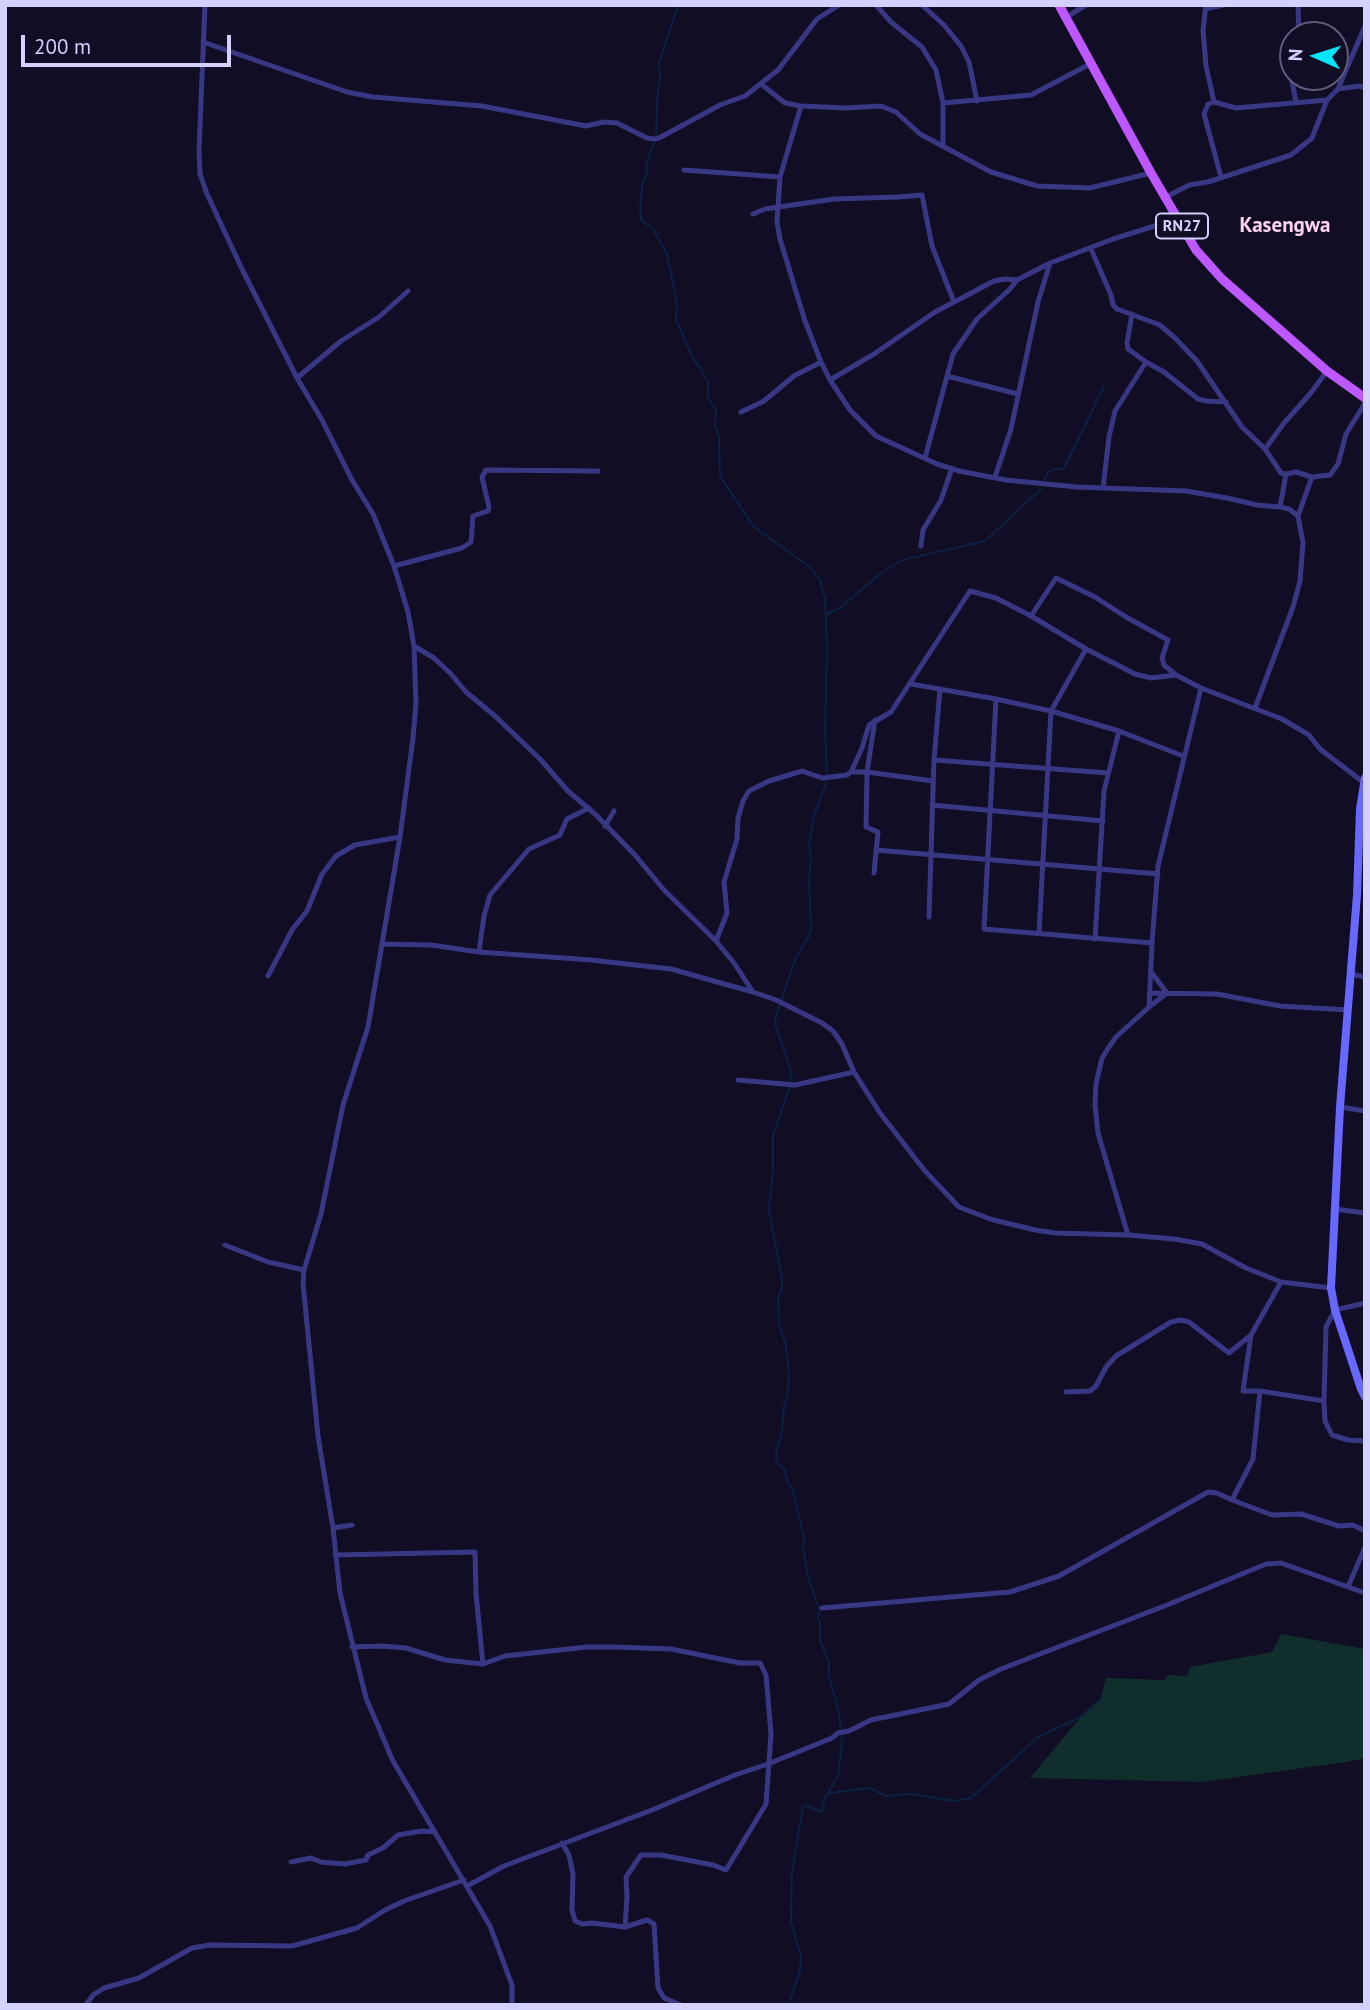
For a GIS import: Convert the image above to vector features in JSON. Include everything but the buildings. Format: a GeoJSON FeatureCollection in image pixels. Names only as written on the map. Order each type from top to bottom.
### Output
{"type":"FeatureCollection","features":[{"type":"Feature","properties":{"kind":"main road","name":"RN27"},"geometry":{"type":"LineString","coordinates":[[1059,5],[1196,250],[1222,279],[1327,371],[1365,400]]}},
{"type":"Feature","properties":{"kind":"main road"},"geometry":{"type":"LineString","coordinates":[[1364,780],[1340,1107],[1331,1288],[1335,1310],[1365,1397]]}},
{"type":"Feature","properties":{"kind":"street"},"geometry":{"type":"LineString","coordinates":[[205,5],[200,174],[242,269],[297,378],[373,514],[394,566],[408,612],[414,646],[416,703],[413,738],[369,1027],[343,1105],[321,1214],[304,1270],[303,1283],[318,1436],[340,1593],[366,1698],[393,1761],[489,1926],[512,1985],[510,2004]]}},
{"type":"Feature","properties":{"kind":"street"},"geometry":{"type":"LineString","coordinates":[[203,42],[347,92],[373,97],[482,106],[586,126],[604,122],[617,123],[648,138],[657,138],[720,105],[745,96],[779,70],[817,19],[839,5]]}},
{"type":"Feature","properties":{"kind":"street"},"geometry":{"type":"LineString","coordinates":[[876,5],[891,22],[922,47],[936,70],[943,103],[943,145]]}},
{"type":"Feature","properties":{"kind":"street"},"geometry":{"type":"LineString","coordinates":[[922,5],[944,24],[961,46],[969,62],[977,101]]}},
{"type":"Feature","properties":{"kind":"street"},"geometry":{"type":"LineString","coordinates":[[1065,18],[1086,5]]}},
{"type":"Feature","properties":{"kind":"street"},"geometry":{"type":"LineString","coordinates":[[1214,102],[1206,66],[1203,30],[1206,7],[1224,5]]}},
{"type":"Feature","properties":{"kind":"street"},"geometry":{"type":"LineString","coordinates":[[1349,63],[1365,26]]}},
{"type":"Feature","properties":{"kind":"street"},"geometry":{"type":"LineString","coordinates":[[943,103],[1036,94],[1090,64]]}},
{"type":"Feature","properties":{"kind":"street"},"geometry":{"type":"LineString","coordinates":[[761,84],[785,103],[801,106],[880,106],[896,112],[919,134],[991,172],[1037,186],[1090,188],[1151,173]]}},
{"type":"Feature","properties":{"kind":"street"},"geometry":{"type":"LineString","coordinates":[[1294,91],[1296,102]]}},
{"type":"Feature","properties":{"kind":"street"},"geometry":{"type":"LineString","coordinates":[[1166,197],[1189,185],[1208,182],[1291,155],[1312,138],[1327,100],[1336,91]]}},
{"type":"Feature","properties":{"kind":"street"},"geometry":{"type":"LineString","coordinates":[[1221,177],[1204,114],[1208,104],[1214,102],[1236,108],[1327,100]]}},
{"type":"Feature","properties":{"kind":"street"},"geometry":{"type":"LineString","coordinates":[[801,106],[780,177],[780,239],[805,321],[821,362],[850,410],[876,436],[937,464],[1006,481],[1186,491],[1289,509],[1297,516]]}},
{"type":"Feature","properties":{"kind":"street"},"geometry":{"type":"LineString","coordinates":[[684,170],[780,177]]}},
{"type":"Feature","properties":{"kind":"street"},"geometry":{"type":"LineString","coordinates":[[753,214],[778,207],[834,199],[922,194],[932,246],[954,302]]}},
{"type":"Feature","properties":{"kind":"street"},"geometry":{"type":"LineString","coordinates":[[925,458],[953,354],[977,319],[1017,280],[1050,263],[1177,219]]}},
{"type":"Feature","properties":{"kind":"street"},"geometry":{"type":"LineString","coordinates":[[1091,248],[1117,309],[1160,325],[1176,339],[1197,361],[1242,427],[1265,449],[1281,473],[1296,471],[1312,477],[1330,475],[1338,464],[1346,435],[1365,400]]}},
{"type":"Feature","properties":{"kind":"street"},"geometry":{"type":"LineString","coordinates":[[995,477],[1011,429],[1038,302],[1050,263]]}},
{"type":"Feature","properties":{"kind":"street"},"geometry":{"type":"LineString","coordinates":[[830,380],[935,312],[994,281],[1017,280]]}},
{"type":"Feature","properties":{"kind":"street"},"geometry":{"type":"LineString","coordinates":[[297,378],[341,341],[379,317],[408,291]]}},
{"type":"Feature","properties":{"kind":"street"},"geometry":{"type":"LineString","coordinates":[[1132,314],[1128,349],[1198,398],[1226,402]]}},
{"type":"Feature","properties":{"kind":"street"},"geometry":{"type":"LineString","coordinates":[[741,412],[764,401],[794,376],[821,362]]}},
{"type":"Feature","properties":{"kind":"street"},"geometry":{"type":"LineString","coordinates":[[1103,488],[1115,411],[1146,362]]}},
{"type":"Feature","properties":{"kind":"street"},"geometry":{"type":"LineString","coordinates":[[1265,449],[1327,371]]}},
{"type":"Feature","properties":{"kind":"street"},"geometry":{"type":"LineString","coordinates":[[947,376],[1018,394]]}},
{"type":"Feature","properties":{"kind":"street"},"geometry":{"type":"LineString","coordinates":[[921,546],[923,530],[941,500],[952,468]]}},
{"type":"Feature","properties":{"kind":"street"},"geometry":{"type":"LineString","coordinates":[[394,566],[462,548],[471,542],[473,516],[488,511],[489,508],[482,477],[486,470],[598,471]]}},
{"type":"Feature","properties":{"kind":"street"},"geometry":{"type":"LineString","coordinates":[[1280,507],[1286,474]]}},
{"type":"Feature","properties":{"kind":"street"},"geometry":{"type":"LineString","coordinates":[[1255,708],[1300,581],[1303,543],[1297,516],[1312,477]]}},
{"type":"Feature","properties":{"kind":"street"},"geometry":{"type":"LineString","coordinates":[[1031,616],[1056,578],[1095,597],[1168,640],[1162,658],[1164,665],[1176,674],[1200,688],[1282,719],[1309,735],[1320,749],[1364,780]]}},
{"type":"Feature","properties":{"kind":"street"},"geometry":{"type":"LineString","coordinates":[[716,941],[727,913],[724,882],[737,839],[738,818],[743,800],[749,791],[769,780],[802,771],[822,778],[848,775],[862,748],[869,725],[891,712],[970,592],[996,598],[1135,674],[1150,678],[1176,674]]}},
{"type":"Feature","properties":{"kind":"street"},"geometry":{"type":"LineString","coordinates":[[414,646],[434,658],[466,692],[540,759],[568,791],[589,808],[635,855],[664,890],[716,941],[753,992]]}},
{"type":"Feature","properties":{"kind":"street"},"geometry":{"type":"LineString","coordinates":[[1039,934],[1051,711],[1086,649]]}},
{"type":"Feature","properties":{"kind":"street"},"geometry":{"type":"LineString","coordinates":[[911,684],[1051,711],[1119,731],[1183,756]]}},
{"type":"Feature","properties":{"kind":"street"},"geometry":{"type":"LineString","coordinates":[[1149,1007],[1157,874],[1200,688]]}},
{"type":"Feature","properties":{"kind":"street"},"geometry":{"type":"LineString","coordinates":[[929,917],[934,760],[940,689]]}},
{"type":"Feature","properties":{"kind":"street"},"geometry":{"type":"LineString","coordinates":[[996,699],[984,929],[1152,943]]}},
{"type":"Feature","properties":{"kind":"street"},"geometry":{"type":"LineString","coordinates":[[874,720],[867,772],[866,827],[878,832],[874,873]]}},
{"type":"Feature","properties":{"kind":"street"},"geometry":{"type":"LineString","coordinates":[[1095,939],[1104,791],[1119,731]]}},
{"type":"Feature","properties":{"kind":"street"},"geometry":{"type":"LineString","coordinates":[[934,760],[1108,772]]}},
{"type":"Feature","properties":{"kind":"street"},"geometry":{"type":"LineString","coordinates":[[851,772],[933,781]]}},
{"type":"Feature","properties":{"kind":"street"},"geometry":{"type":"LineString","coordinates":[[932,806],[1103,821]]}},
{"type":"Feature","properties":{"kind":"street"},"geometry":{"type":"LineString","coordinates":[[479,952],[490,895],[528,849],[560,835],[567,819],[589,808]]}},
{"type":"Feature","properties":{"kind":"street"},"geometry":{"type":"LineString","coordinates":[[605,825],[614,811]]}},
{"type":"Feature","properties":{"kind":"street"},"geometry":{"type":"LineString","coordinates":[[268,976],[292,930],[307,911],[323,874],[336,856],[355,845],[400,837]]}},
{"type":"Feature","properties":{"kind":"street"},"geometry":{"type":"LineString","coordinates":[[876,850],[1157,874]]}},
{"type":"Feature","properties":{"kind":"street"},"geometry":{"type":"LineString","coordinates":[[382,944],[431,945],[479,952],[671,969],[776,1000],[833,1031],[854,1072],[880,1113],[925,1171],[959,1207],[990,1219],[1035,1230],[1128,1235],[1202,1244],[1246,1268],[1281,1282],[1331,1288]]}},
{"type":"Feature","properties":{"kind":"street"},"geometry":{"type":"LineString","coordinates":[[1152,974],[1167,993]]}},
{"type":"Feature","properties":{"kind":"street"},"geometry":{"type":"LineString","coordinates":[[1350,974],[1365,977]]}},
{"type":"Feature","properties":{"kind":"street"},"geometry":{"type":"LineString","coordinates":[[1150,993],[1217,994],[1280,1006],[1347,1010]]}},
{"type":"Feature","properties":{"kind":"street"},"geometry":{"type":"LineString","coordinates":[[1128,1235],[1098,1133],[1096,1084],[1102,1058],[1116,1037],[1167,993]]}},
{"type":"Feature","properties":{"kind":"street"},"geometry":{"type":"LineString","coordinates":[[738,1080],[795,1085],[854,1072]]}},
{"type":"Feature","properties":{"kind":"street"},"geometry":{"type":"LineString","coordinates":[[1340,1107],[1365,1111]]}},
{"type":"Feature","properties":{"kind":"street"},"geometry":{"type":"LineString","coordinates":[[1335,1209],[1365,1213]]}},
{"type":"Feature","properties":{"kind":"street"},"geometry":{"type":"LineString","coordinates":[[225,1245],[268,1262],[304,1270]]}},
{"type":"Feature","properties":{"kind":"street"},"geometry":{"type":"LineString","coordinates":[[1066,1392],[1090,1391],[1116,1356],[1171,1322],[1189,1322],[1229,1353],[1251,1335],[1281,1282]]}},
{"type":"Feature","properties":{"kind":"street"},"geometry":{"type":"LineString","coordinates":[[1365,1303],[1335,1310],[1326,1327],[1324,1401],[1325,1421],[1332,1435],[1365,1441]]}},
{"type":"Feature","properties":{"kind":"street"},"geometry":{"type":"LineString","coordinates":[[1251,1335],[1243,1391],[1324,1401]]}},
{"type":"Feature","properties":{"kind":"street"},"geometry":{"type":"LineString","coordinates":[[1232,1500],[1254,1459],[1260,1391]]}},
{"type":"Feature","properties":{"kind":"street"},"geometry":{"type":"LineString","coordinates":[[822,1608],[1010,1592],[1059,1576],[1208,1492],[1217,1493],[1272,1515],[1301,1514],[1339,1526],[1353,1525],[1365,1531]]}},
{"type":"Feature","properties":{"kind":"street"},"geometry":{"type":"LineString","coordinates":[[333,1528],[352,1525]]}},
{"type":"Feature","properties":{"kind":"street"},"geometry":{"type":"LineString","coordinates":[[1348,1587],[1365,1547]]}},
{"type":"Feature","properties":{"kind":"street"},"geometry":{"type":"LineString","coordinates":[[335,1555],[475,1552],[483,1664]]}},
{"type":"Feature","properties":{"kind":"street"},"geometry":{"type":"LineString","coordinates":[[86,2005],[93,1995],[104,1988],[139,1978],[192,1948],[210,1945],[292,1946],[357,1928],[404,1901],[465,1883],[768,1764],[871,1720],[949,1704],[979,1680],[1001,1669],[1266,1564],[1281,1563],[1365,1593]]}},
{"type":"Feature","properties":{"kind":"street"},"geometry":{"type":"LineString","coordinates":[[352,1647],[406,1648],[445,1660],[483,1664],[505,1657],[587,1647],[671,1649],[740,1662],[760,1663],[766,1675],[770,1720],[766,1804],[726,1870],[661,1855],[641,1855],[626,1877],[625,1927]]}},
{"type":"Feature","properties":{"kind":"street"},"geometry":{"type":"LineString","coordinates":[[291,1862],[311,1858],[321,1862],[345,1864],[366,1860],[368,1855],[383,1848],[398,1835],[435,1832]]}},
{"type":"Feature","properties":{"kind":"street"},"geometry":{"type":"LineString","coordinates":[[562,1843],[569,1855],[573,1874],[572,1910],[575,1921],[582,1924],[625,1927],[647,1920],[654,1924],[659,1988],[664,1998],[681,2005]]}},
{"type":"Feature","properties":{"kind":"green space"},"geometry":{"type":"Polygon","coordinates":[[[1281,1634],[1365,1649],[1365,1758],[1203,1782],[1030,1778],[1084,1713],[1101,1698],[1106,1678],[1165,1680],[1168,1675],[1187,1676],[1190,1667],[1272,1652],[1281,1634]]]}},
{"type":"Feature","properties":{"kind":"waterway"},"geometry":{"type":"LineString","coordinates":[[678,5],[659,63],[656,140],[642,184],[642,221],[653,229],[667,254],[677,303],[676,320],[692,356],[708,381],[708,397],[716,410],[720,476],[754,527],[810,567],[820,580],[825,599],[827,781],[814,816],[809,844],[809,936],[796,957],[776,1016],[775,1024],[791,1071],[790,1086],[773,1135],[769,1210],[782,1279],[778,1298],[779,1324],[786,1346],[789,1377],[776,1461],[785,1471],[793,1491],[804,1538],[808,1577],[819,1609],[820,1640],[829,1663],[842,1743],[838,1775],[825,1799],[822,1812],[807,1806],[803,1807],[802,1812],[792,1872],[791,1921],[801,1957],[800,1971],[791,1998],[793,2005]]}},
{"type":"Feature","properties":{"kind":"waterway"},"geometry":{"type":"LineString","coordinates":[[1044,480],[1049,471],[1064,468],[1104,386]]}},
{"type":"Feature","properties":{"kind":"waterway"},"geometry":{"type":"LineString","coordinates":[[827,614],[840,608],[881,573],[902,560],[985,541],[1041,489]]}},
{"type":"Feature","properties":{"kind":"waterway"},"geometry":{"type":"LineString","coordinates":[[829,1793],[870,1788],[885,1796],[912,1794],[954,1801],[971,1798],[1038,1737],[1079,1718],[1099,1701]]}},
{"type":"Feature","properties":{"kind":"district","name":"Kasengwa"},"geometry":{"type":"Point","coordinates":[1285,226]}}]}
